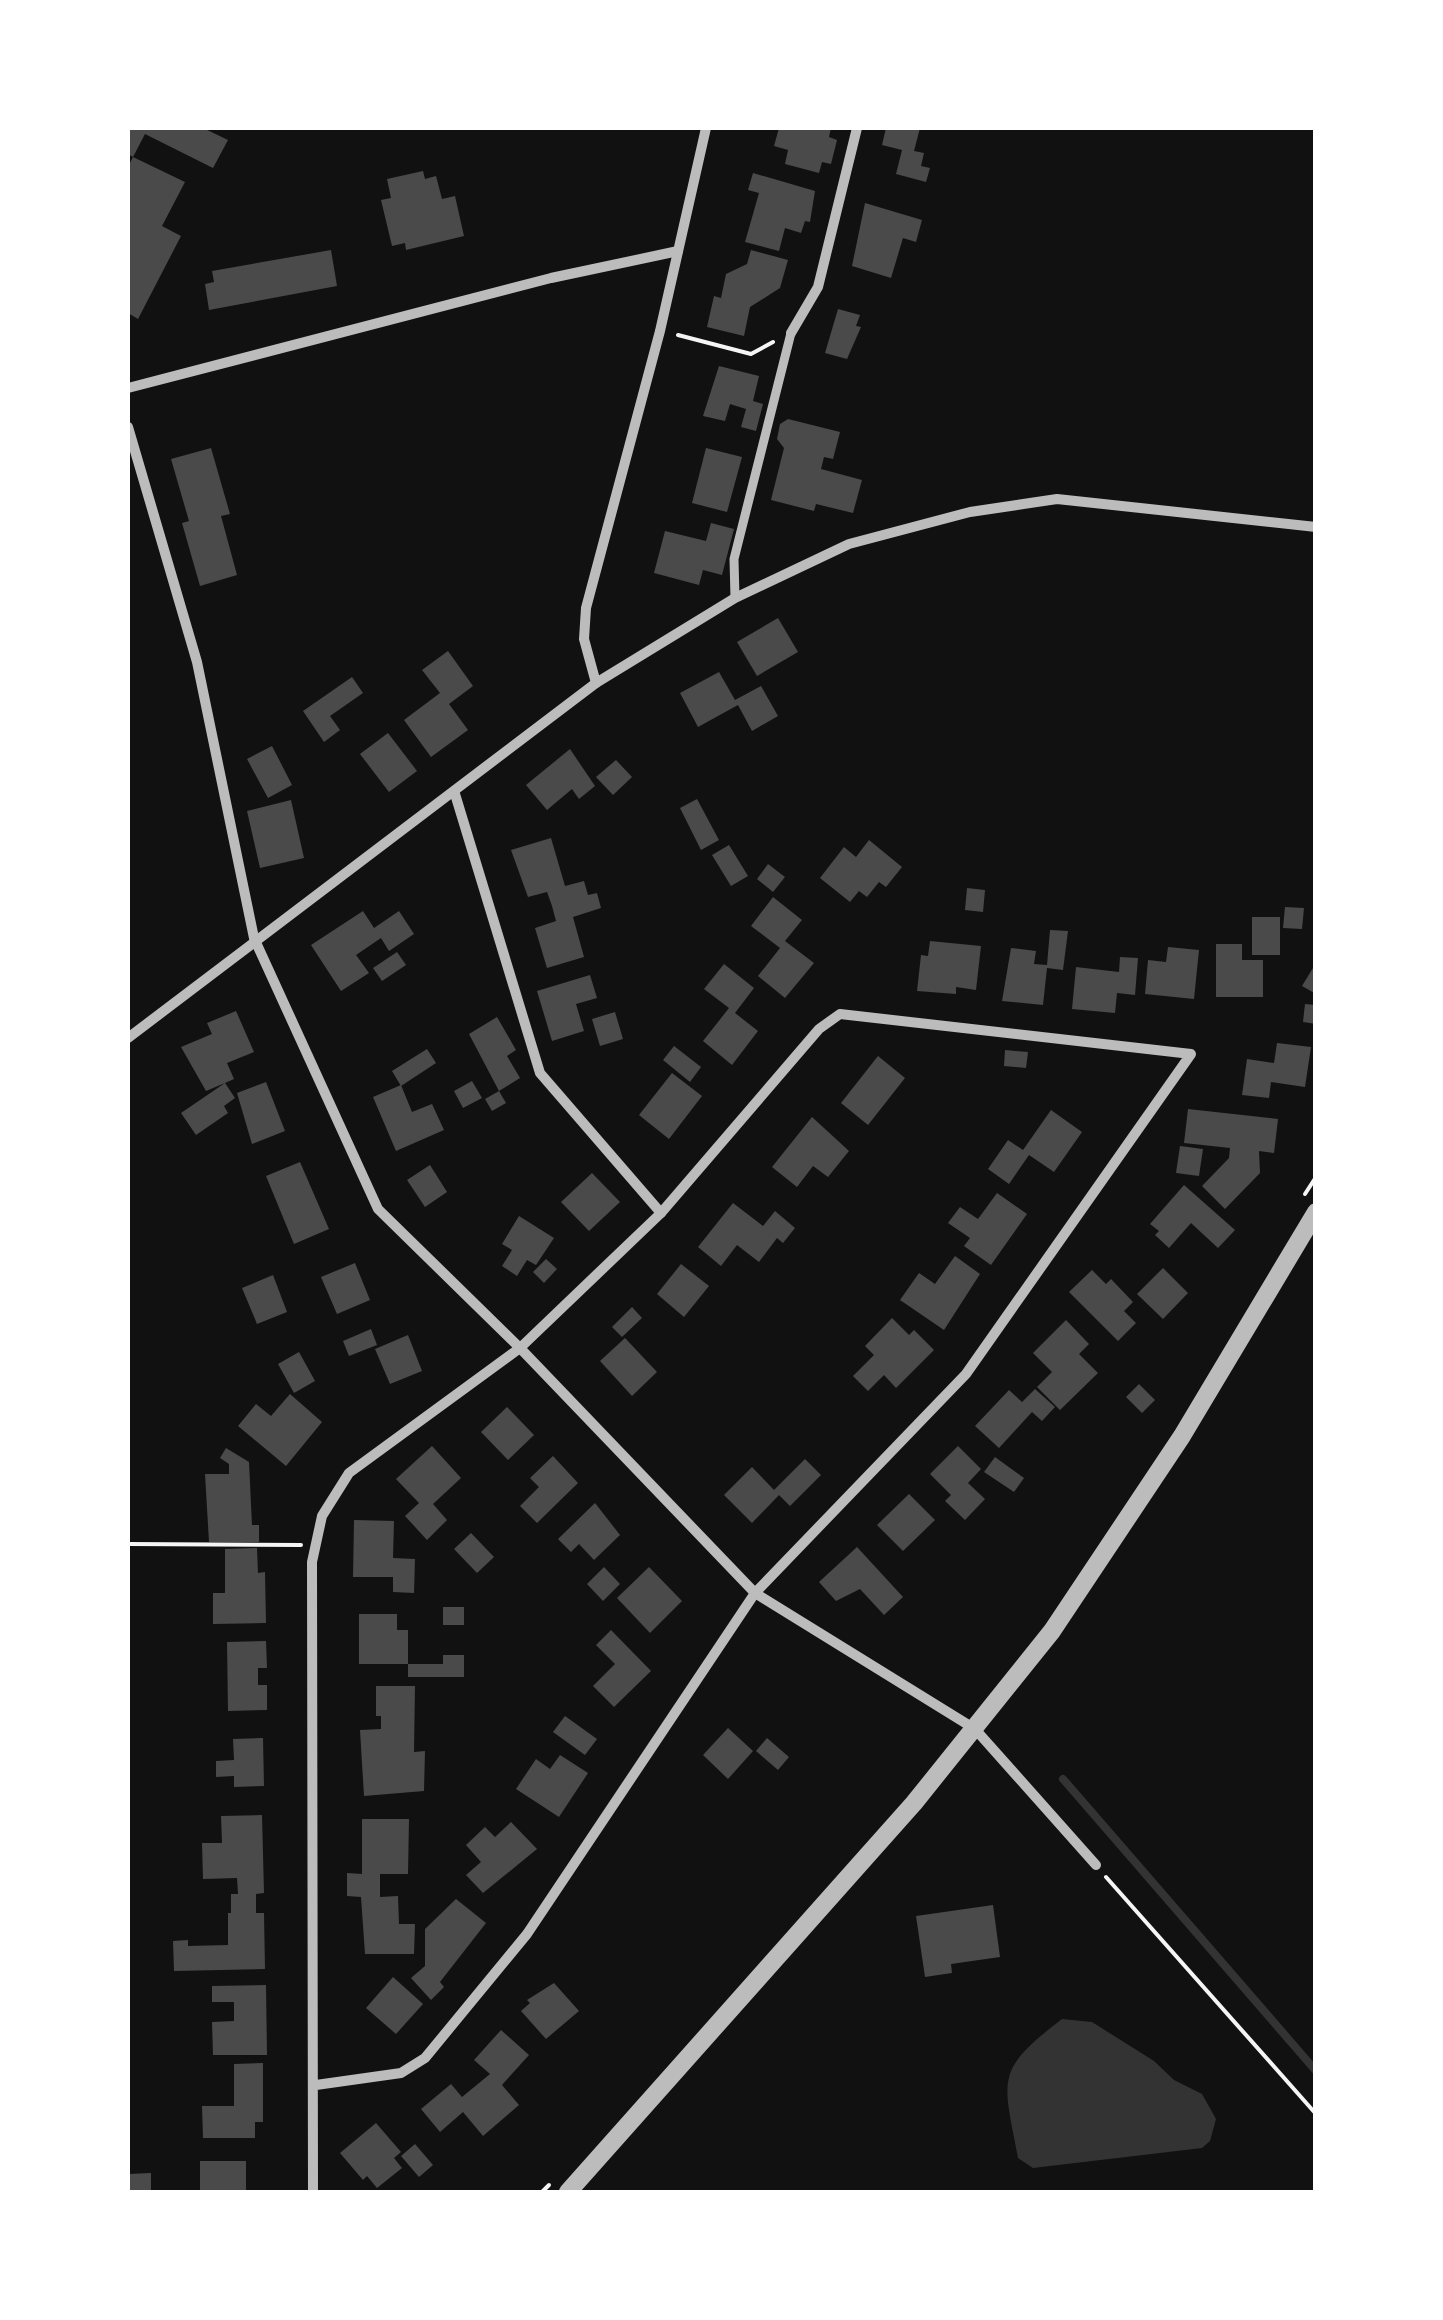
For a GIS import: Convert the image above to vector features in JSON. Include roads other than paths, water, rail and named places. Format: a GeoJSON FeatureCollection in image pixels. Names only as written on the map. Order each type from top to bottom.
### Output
{"type":"FeatureCollection","features":[{"type":"Feature","properties":{"kind":"street"},"geometry":{"type":"LineString","coordinates":[[596,683],[584,639],[586,608],[660,331],[706,128]]}},
{"type":"Feature","properties":{"kind":"street"},"geometry":{"type":"LineString","coordinates":[[735,598],[734,559],[791,333],[818,287],[857,128]]}},
{"type":"Feature","properties":{"kind":"street"},"geometry":{"type":"LineString","coordinates":[[128,388],[551,278],[678,251]]}},
{"type":"Feature","properties":{"kind":"street"},"geometry":{"type":"LineString","coordinates":[[128,427],[197,662],[254,938],[378,1209],[520,1348],[756,1592],[975,1729],[1096,1866]]}},
{"type":"Feature","properties":{"kind":"street"},"geometry":{"type":"LineString","coordinates":[[128,1038],[254,938],[455,794],[596,683],[735,598],[849,544],[970,512],[1057,499],[1316,527]]}},
{"type":"Feature","properties":{"kind":"street"},"geometry":{"type":"LineString","coordinates":[[455,794],[540,1074],[661,1213]]}},
{"type":"Feature","properties":{"kind":"street"},"geometry":{"type":"LineString","coordinates":[[313,2192],[316,2086],[312,1562],[322,1516],[349,1473],[520,1348],[661,1213],[820,1028],[840,1014],[1191,1054],[966,1374],[756,1592],[527,1934],[425,2058],[401,2073],[316,2086]]}},
{"type":"Feature","properties":{"kind":"street"},"geometry":{"type":"LineString","coordinates":[[568,2192],[975,1729],[1052,1632],[1182,1436],[1316,1212]]}},
{"type":"Feature","properties":{"kind":"waterway"},"geometry":{"type":"LineString","coordinates":[[1063,1779],[1316,2071]]}}]}
